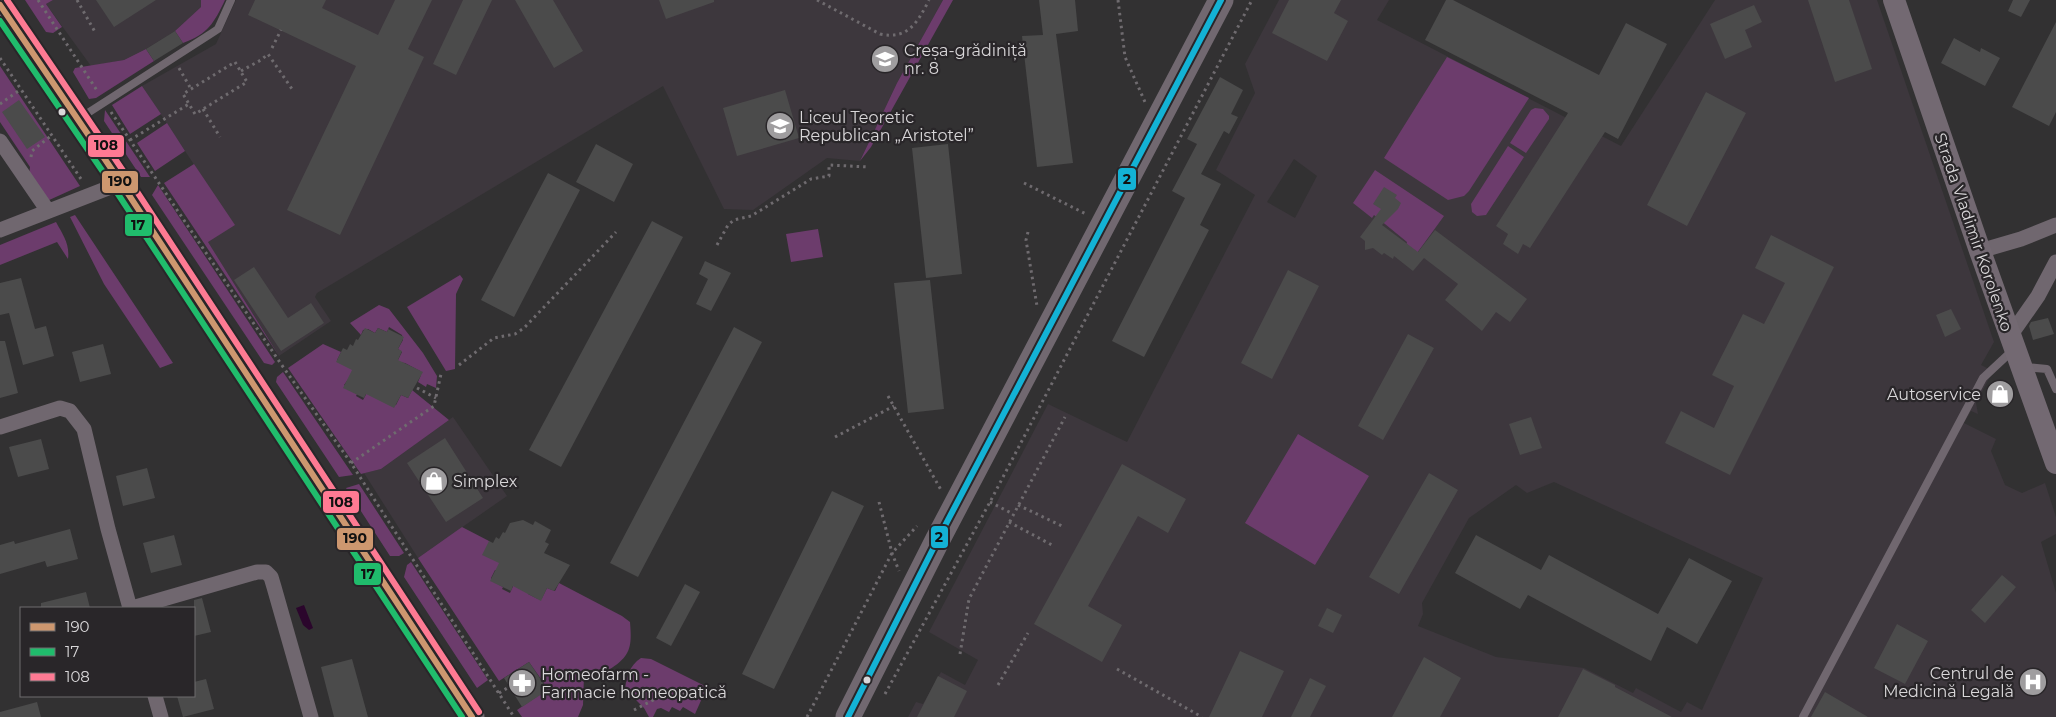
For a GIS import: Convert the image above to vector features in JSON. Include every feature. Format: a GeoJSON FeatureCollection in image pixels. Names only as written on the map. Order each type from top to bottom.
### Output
{"type":"FeatureCollection","features":[{"type":"Feature","properties":{"kind":"main road"},"geometry":{"type":"LineString","coordinates":[[848,717],[894,622],[1221,0]]}},
{"type":"Feature","properties":{"kind":"main road","name":"Strada Vladimir Korolenko"},"geometry":{"type":"LineString","coordinates":[[1894,0],[1980,251],[2056,464]]}},
{"type":"Feature","properties":{"kind":"main road"},"geometry":{"type":"LineString","coordinates":[[0,5],[41,68],[121,183],[472,717]]}},
{"type":"Feature","properties":{"kind":"street"},"geometry":{"type":"LineString","coordinates":[[0,141],[48,211]]}},
{"type":"Feature","properties":{"kind":"street"},"geometry":{"type":"LineString","coordinates":[[0,230],[121,183]]}},
{"type":"Feature","properties":{"kind":"street"},"geometry":{"type":"LineString","coordinates":[[1980,251],[2021,239],[2056,225]]}},
{"type":"Feature","properties":{"kind":"street"},"geometry":{"type":"LineString","coordinates":[[2015,350],[2038,296],[2056,262]]}},
{"type":"Feature","properties":{"kind":"street"},"geometry":{"type":"LineString","coordinates":[[0,427],[60,408],[70,411],[79,421],[87,442],[108,529],[131,607]]}},
{"type":"Feature","properties":{"kind":"street"},"geometry":{"type":"LineString","coordinates":[[134,607],[257,572],[266,572],[274,587],[311,717]]}},
{"type":"Feature","properties":{"kind":"street"},"geometry":{"type":"LineString","coordinates":[[155,697],[161,717]]}},
{"type":"Feature","properties":{"kind":"lane"},"geometry":{"type":"LineString","coordinates":[[78,119],[218,29],[231,0]]}},
{"type":"Feature","properties":{"kind":"lane"},"geometry":{"type":"LineString","coordinates":[[1803,717],[1983,378],[2015,350],[2047,369],[2056,389]]}},
{"type":"Feature","properties":{"kind":"path"},"geometry":{"type":"LineString","coordinates":[[38,0],[104,102],[281,364],[351,463],[514,717]]}},
{"type":"Feature","properties":{"kind":"path"},"geometry":{"type":"LineString","coordinates":[[77,0],[95,32]]}},
{"type":"Feature","properties":{"kind":"path"},"geometry":{"type":"LineString","coordinates":[[817,0],[880,34],[892,36],[901,34],[910,28],[919,19],[929,0]]}},
{"type":"Feature","properties":{"kind":"path"},"geometry":{"type":"LineString","coordinates":[[1118,0],[1125,57],[1147,106]]}},
{"type":"Feature","properties":{"kind":"path"},"geometry":{"type":"LineString","coordinates":[[882,700],[990,502],[1252,0]]}},
{"type":"Feature","properties":{"kind":"path"},"geometry":{"type":"LineString","coordinates":[[272,48],[281,30]]}},
{"type":"Feature","properties":{"kind":"path"},"geometry":{"type":"LineString","coordinates":[[241,71],[268,54],[292,89]]}},
{"type":"Feature","properties":{"kind":"path"},"geometry":{"type":"LineString","coordinates":[[0,58],[91,194]]}},
{"type":"Feature","properties":{"kind":"path"},"geometry":{"type":"LineString","coordinates":[[173,59],[191,89]]}},
{"type":"Feature","properties":{"kind":"path"},"geometry":{"type":"LineString","coordinates":[[235,62],[241,71],[248,82],[195,114],[183,94],[235,62]]}},
{"type":"Feature","properties":{"kind":"path"},"geometry":{"type":"LineString","coordinates":[[0,104],[21,90]]}},
{"type":"Feature","properties":{"kind":"path"},"geometry":{"type":"LineString","coordinates":[[130,140],[189,104]]}},
{"type":"Feature","properties":{"kind":"path"},"geometry":{"type":"LineString","coordinates":[[203,109],[220,136]]}},
{"type":"Feature","properties":{"kind":"path"},"geometry":{"type":"LineString","coordinates":[[26,179],[32,151],[52,135]]}},
{"type":"Feature","properties":{"kind":"path"},"geometry":{"type":"LineString","coordinates":[[717,245],[730,223],[761,210],[812,178],[829,176],[829,165],[869,167]]}},
{"type":"Feature","properties":{"kind":"path"},"geometry":{"type":"LineString","coordinates":[[1024,183],[1103,223]]}},
{"type":"Feature","properties":{"kind":"path"},"geometry":{"type":"LineString","coordinates":[[459,366],[494,338],[515,334],[524,328],[616,232]]}},
{"type":"Feature","properties":{"kind":"path"},"geometry":{"type":"LineString","coordinates":[[1028,232],[1026,240],[1038,314]]}},
{"type":"Feature","properties":{"kind":"path"},"geometry":{"type":"LineString","coordinates":[[351,463],[434,406],[441,374]]}},
{"type":"Feature","properties":{"kind":"path"},"geometry":{"type":"LineString","coordinates":[[417,388],[436,398]]}},
{"type":"Feature","properties":{"kind":"path"},"geometry":{"type":"LineString","coordinates":[[888,396],[944,496],[954,509]]}},
{"type":"Feature","properties":{"kind":"path"},"geometry":{"type":"LineString","coordinates":[[835,437],[894,406]]}},
{"type":"Feature","properties":{"kind":"path"},"geometry":{"type":"LineString","coordinates":[[960,654],[969,599],[1065,417]]}},
{"type":"Feature","properties":{"kind":"path"},"geometry":{"type":"LineString","coordinates":[[879,502],[892,552],[901,576]]}},
{"type":"Feature","properties":{"kind":"path"},"geometry":{"type":"LineString","coordinates":[[990,502],[1013,514]]}},
{"type":"Feature","properties":{"kind":"path"},"geometry":{"type":"LineString","coordinates":[[1018,505],[1062,526]]}},
{"type":"Feature","properties":{"kind":"path"},"geometry":{"type":"LineString","coordinates":[[1009,522],[1052,545]]}},
{"type":"Feature","properties":{"kind":"path"},"geometry":{"type":"LineString","coordinates":[[807,717],[892,552],[916,526]]}},
{"type":"Feature","properties":{"kind":"path"},"geometry":{"type":"LineString","coordinates":[[998,685],[1028,633]]}},
{"type":"Feature","properties":{"kind":"path"},"geometry":{"type":"LineString","coordinates":[[1117,669],[1202,717]]}},
{"type":"Feature","properties":{"kind":"path"},"geometry":{"type":"LineString","coordinates":[[499,693],[509,687]]}},
{"type":"Feature","properties":{"kind":"path"},"geometry":{"type":"LineString","coordinates":[[634,710],[663,695],[684,694],[721,688]]}},
{"type":"Feature","properties":{"kind":"shaded area"},"geometry":{"type":"Polygon","coordinates":[[[25,0],[53,0],[46,4],[62,27],[53,33],[46,32],[25,0]]]}},
{"type":"Feature","properties":{"kind":"shaded area"},"geometry":{"type":"Polygon","coordinates":[[[53,0],[201,0],[201,7],[175,31],[146,49],[124,60],[91,66],[46,4],[53,0]]]}},
{"type":"Feature","properties":{"kind":"shaded area"},"geometry":{"type":"Polygon","coordinates":[[[201,0],[225,0],[209,27],[199,36],[183,43],[175,31],[201,7],[201,0]]]}},
{"type":"Feature","properties":{"kind":"shaded area"},"geometry":{"type":"Polygon","coordinates":[[[236,0],[943,0],[897,83],[860,161],[827,158],[753,210],[724,209],[663,86],[317,293],[315,297],[331,321],[279,356],[207,241],[234,225],[142,86],[216,44],[236,0]]]}},
{"type":"Feature","properties":{"kind":"shaded area"},"geometry":{"type":"Polygon","coordinates":[[[943,0],[953,0],[871,147],[860,161],[897,83],[943,0]]]}},
{"type":"Feature","properties":{"kind":"shaded area"},"geometry":{"type":"Polygon","coordinates":[[[1279,0],[1389,0],[1377,20],[1621,146],[1715,0],[1877,0],[1994,342],[1981,365],[1993,371],[1976,403],[1978,414],[1971,411],[1964,423],[1996,439],[1991,451],[2005,485],[2022,493],[2045,483],[2056,517],[2056,534],[2041,542],[2056,593],[2056,717],[908,717],[916,702],[923,704],[941,672],[965,685],[978,660],[929,632],[1048,404],[1127,442],[1255,195],[1216,170],[1255,93],[1245,64],[1279,0]],[[1294,159],[1267,202],[1295,218],[1317,176],[1294,159]],[[1554,482],[1527,493],[1516,485],[1469,518],[1422,603],[1423,614],[1418,626],[1496,657],[1584,668],[1633,693],[1636,688],[1681,712],[1687,702],[1702,710],[1763,578],[1554,482]]]}},
{"type":"Feature","properties":{"kind":"shaded area"},"geometry":{"type":"Polygon","coordinates":[[[146,49],[154,61],[96,98],[89,99],[73,72],[75,68],[124,60],[146,49]]]}},
{"type":"Feature","properties":{"kind":"shaded area"},"geometry":{"type":"Polygon","coordinates":[[[1447,57],[1529,98],[1469,191],[1464,196],[1448,200],[1384,158],[1447,57]]]}},
{"type":"Feature","properties":{"kind":"shaded area"},"geometry":{"type":"Polygon","coordinates":[[[0,66],[80,186],[47,201],[29,176],[30,167],[0,122],[0,66]]]}},
{"type":"Feature","properties":{"kind":"shaded area"},"geometry":{"type":"Polygon","coordinates":[[[142,86],[161,114],[130,134],[112,105],[142,86]]]}},
{"type":"Feature","properties":{"kind":"shaded area"},"geometry":{"type":"Polygon","coordinates":[[[1535,108],[1543,109],[1549,116],[1549,119],[1526,153],[1510,143],[1531,110],[1535,108]]]}},
{"type":"Feature","properties":{"kind":"shaded area"},"geometry":{"type":"Polygon","coordinates":[[[105,110],[150,177],[141,177],[104,121],[105,110]]]}},
{"type":"Feature","properties":{"kind":"shaded area"},"geometry":{"type":"Polygon","coordinates":[[[167,123],[185,151],[155,171],[137,143],[167,123]]]}},
{"type":"Feature","properties":{"kind":"shaded area"},"geometry":{"type":"Polygon","coordinates":[[[1508,146],[1524,157],[1486,215],[1477,216],[1472,212],[1471,204],[1508,146]]]}},
{"type":"Feature","properties":{"kind":"shaded area"},"geometry":{"type":"Polygon","coordinates":[[[194,164],[235,225],[208,242],[279,356],[164,183],[194,164]]]}},
{"type":"Feature","properties":{"kind":"shaded area"},"geometry":{"type":"Polygon","coordinates":[[[1375,170],[1444,216],[1417,253],[1406,246],[1407,242],[1374,215],[1372,218],[1353,203],[1375,170]]]}},
{"type":"Feature","properties":{"kind":"shaded area"},"geometry":{"type":"Polygon","coordinates":[[[158,185],[275,362],[272,365],[264,363],[152,195],[158,185]]]}},
{"type":"Feature","properties":{"kind":"shaded area"},"geometry":{"type":"Polygon","coordinates":[[[75,215],[173,363],[160,368],[104,284],[70,217],[75,215]]]}},
{"type":"Feature","properties":{"kind":"shaded area"},"geometry":{"type":"Polygon","coordinates":[[[56,222],[67,244],[68,259],[57,242],[0,265],[0,245],[56,222]]]}},
{"type":"Feature","properties":{"kind":"shaded area"},"geometry":{"type":"Polygon","coordinates":[[[818,229],[823,257],[791,262],[786,234],[818,229]]]}},
{"type":"Feature","properties":{"kind":"shaded area"},"geometry":{"type":"Polygon","coordinates":[[[460,275],[463,279],[456,294],[455,369],[446,371],[407,307],[460,275]]]}},
{"type":"Feature","properties":{"kind":"shaded area"},"geometry":{"type":"Polygon","coordinates":[[[379,305],[389,309],[423,353],[437,376],[436,388],[427,384],[426,387],[418,382],[421,375],[420,371],[405,363],[397,362],[402,352],[398,349],[403,340],[402,335],[389,327],[387,332],[378,328],[375,333],[368,329],[363,330],[361,335],[350,323],[379,305]]]}},
{"type":"Feature","properties":{"kind":"shaded area"},"geometry":{"type":"Polygon","coordinates":[[[323,344],[341,352],[337,360],[355,370],[344,385],[357,394],[356,396],[363,400],[369,389],[392,406],[396,405],[401,395],[408,398],[412,390],[449,420],[381,469],[361,474],[288,368],[323,344]]]}},
{"type":"Feature","properties":{"kind":"shaded area"},"geometry":{"type":"Polygon","coordinates":[[[283,372],[353,475],[339,477],[276,382],[277,377],[283,372]]]}},
{"type":"Feature","properties":{"kind":"shaded area","name":"Simplex"},"geometry":{"type":"Polygon","coordinates":[[[453,417],[507,496],[418,558],[364,473],[381,469],[453,417]]]}},
{"type":"Feature","properties":{"kind":"shaded area"},"geometry":{"type":"Polygon","coordinates":[[[1298,434],[1369,476],[1315,565],[1245,523],[1298,434]]]}},
{"type":"Feature","properties":{"kind":"shaded area"},"geometry":{"type":"Polygon","coordinates":[[[359,484],[404,553],[399,556],[390,556],[346,488],[359,484]]]}},
{"type":"Feature","properties":{"kind":"shaded area"},"geometry":{"type":"Polygon","coordinates":[[[462,527],[489,541],[502,562],[491,578],[492,581],[503,587],[502,589],[510,593],[515,582],[530,590],[528,594],[538,599],[542,598],[547,588],[555,591],[559,583],[630,622],[630,644],[622,660],[609,670],[589,670],[584,675],[583,705],[578,717],[522,717],[517,710],[548,689],[529,662],[499,681],[418,558],[462,527]]]}},
{"type":"Feature","properties":{"kind":"shaded area"},"geometry":{"type":"Polygon","coordinates":[[[411,562],[488,680],[477,688],[404,577],[407,565],[411,562]]]}},
{"type":"Feature","properties":{"kind":"shaded area"},"geometry":{"type":"Polygon","coordinates":[[[304,605],[313,628],[309,630],[303,625],[296,608],[304,605]]]}},
{"type":"Feature","properties":{"kind":"shaded area"},"geometry":{"type":"Polygon","coordinates":[[[641,658],[651,659],[707,687],[695,714],[683,707],[680,711],[672,707],[669,712],[661,708],[657,709],[653,717],[649,717],[644,708],[625,689],[629,672],[641,658]]]}},
{"type":"Feature","properties":{"kind":"building"},"geometry":{"type":"Polygon","coordinates":[[[96,0],[156,0],[114,27],[96,0]]]}},
{"type":"Feature","properties":{"kind":"building"},"geometry":{"type":"Polygon","coordinates":[[[255,0],[326,0],[322,8],[378,35],[395,0],[432,0],[408,49],[424,57],[340,235],[287,210],[356,66],[248,15],[255,0]]]}},
{"type":"Feature","properties":{"kind":"building"},"geometry":{"type":"Polygon","coordinates":[[[463,0],[492,0],[456,75],[433,64],[463,0]]]}},
{"type":"Feature","properties":{"kind":"building"},"geometry":{"type":"Polygon","coordinates":[[[515,0],[553,0],[583,51],[554,68],[515,0]]]}},
{"type":"Feature","properties":{"kind":"building"},"geometry":{"type":"Polygon","coordinates":[[[659,0],[714,0],[714,2],[666,19],[659,0]]]}},
{"type":"Feature","properties":{"kind":"building"},"geometry":{"type":"Polygon","coordinates":[[[1039,0],[1075,0],[1078,31],[1056,34],[1073,163],[1037,167],[1022,36],[1043,35],[1039,0]]]}},
{"type":"Feature","properties":{"kind":"building"},"geometry":{"type":"Polygon","coordinates":[[[1289,0],[1341,0],[1334,13],[1348,21],[1327,61],[1272,33],[1289,0]]]}},
{"type":"Feature","properties":{"kind":"building"},"geometry":{"type":"Polygon","coordinates":[[[1446,0],[1453,0],[1599,75],[1626,23],[1667,44],[1618,139],[1605,132],[1530,248],[1523,244],[1518,254],[1503,244],[1508,234],[1496,226],[1568,113],[1425,40],[1446,0]]]}},
{"type":"Feature","properties":{"kind":"building"},"geometry":{"type":"Polygon","coordinates":[[[1808,0],[1849,0],[1872,69],[1835,82],[1808,0]]]}},
{"type":"Feature","properties":{"kind":"building"},"geometry":{"type":"Polygon","coordinates":[[[2013,0],[2030,0],[2021,17],[2008,11],[2013,0]]]}},
{"type":"Feature","properties":{"kind":"building"},"geometry":{"type":"Polygon","coordinates":[[[1754,5],[1762,22],[1745,30],[1752,47],[1725,59],[1710,24],[1754,5]]]}},
{"type":"Feature","properties":{"kind":"building"},"geometry":{"type":"Polygon","coordinates":[[[2056,22],[2056,112],[2049,126],[2012,107],[2056,22]]]}},
{"type":"Feature","properties":{"kind":"building"},"geometry":{"type":"Polygon","coordinates":[[[175,31],[183,43],[154,61],[146,49],[175,31]]]}},
{"type":"Feature","properties":{"kind":"building"},"geometry":{"type":"Polygon","coordinates":[[[1954,38],[1980,52],[1981,48],[2000,58],[1985,86],[1941,63],[1954,38]]]}},
{"type":"Feature","properties":{"kind":"building"},"geometry":{"type":"Polygon","coordinates":[[[1220,77],[1243,90],[1231,114],[1238,117],[1229,134],[1224,131],[1201,174],[1221,184],[1200,225],[1209,230],[1144,357],[1112,341],[1185,198],[1172,191],[1197,144],[1187,139],[1220,77]]]}},
{"type":"Feature","properties":{"kind":"building"},"geometry":{"type":"Polygon","coordinates":[[[785,90],[799,138],[737,156],[723,108],[785,90]]]}},
{"type":"Feature","properties":{"kind":"building"},"geometry":{"type":"Polygon","coordinates":[[[1706,92],[1746,113],[1687,226],[1647,205],[1706,92]]]}},
{"type":"Feature","properties":{"kind":"building"},"geometry":{"type":"Polygon","coordinates":[[[19,100],[45,137],[27,149],[2,112],[19,100]]]}},
{"type":"Feature","properties":{"kind":"building"},"geometry":{"type":"Polygon","coordinates":[[[596,144],[633,164],[614,202],[576,182],[596,144]]]}},
{"type":"Feature","properties":{"kind":"building"},"geometry":{"type":"Polygon","coordinates":[[[948,144],[962,274],[926,278],[912,148],[948,144]]]}},
{"type":"Feature","properties":{"kind":"building"},"geometry":{"type":"Polygon","coordinates":[[[548,173],[580,190],[514,317],[481,300],[548,173]]]}},
{"type":"Feature","properties":{"kind":"building"},"geometry":{"type":"Polygon","coordinates":[[[1384,187],[1397,195],[1395,198],[1401,203],[1398,209],[1382,225],[1418,252],[1435,230],[1527,299],[1510,322],[1496,312],[1482,331],[1445,300],[1458,284],[1424,258],[1413,271],[1394,256],[1393,259],[1384,253],[1382,255],[1373,248],[1365,250],[1365,241],[1360,237],[1381,209],[1373,204],[1384,187]]]}},
{"type":"Feature","properties":{"kind":"building"},"geometry":{"type":"Polygon","coordinates":[[[652,221],[683,237],[561,467],[529,450],[652,221]]]}},
{"type":"Feature","properties":{"kind":"building"},"geometry":{"type":"Polygon","coordinates":[[[1771,235],[1834,267],[1730,475],[1665,443],[1681,411],[1714,428],[1734,386],[1712,375],[1743,314],[1764,324],[1785,283],[1755,268],[1771,235]]]}},
{"type":"Feature","properties":{"kind":"building"},"geometry":{"type":"Polygon","coordinates":[[[705,261],[731,273],[711,311],[696,304],[708,279],[699,274],[705,261]]]}},
{"type":"Feature","properties":{"kind":"building"},"geometry":{"type":"Polygon","coordinates":[[[254,267],[288,318],[311,303],[324,323],[281,351],[234,280],[254,267]]]}},
{"type":"Feature","properties":{"kind":"building"},"geometry":{"type":"Polygon","coordinates":[[[1288,270],[1319,286],[1272,379],[1241,363],[1288,270]]]}},
{"type":"Feature","properties":{"kind":"building"},"geometry":{"type":"Polygon","coordinates":[[[21,278],[35,329],[46,326],[54,356],[23,365],[9,313],[0,315],[0,283],[21,278]]]}},
{"type":"Feature","properties":{"kind":"building"},"geometry":{"type":"Polygon","coordinates":[[[930,280],[944,409],[908,413],[894,283],[930,280]]]}},
{"type":"Feature","properties":{"kind":"building"},"geometry":{"type":"Polygon","coordinates":[[[1951,309],[1961,329],[1945,337],[1936,315],[1951,309]]]}},
{"type":"Feature","properties":{"kind":"building"},"geometry":{"type":"Polygon","coordinates":[[[2048,318],[2054,334],[2033,340],[2029,326],[2031,322],[2048,318]]]}},
{"type":"Feature","properties":{"kind":"building"},"geometry":{"type":"Polygon","coordinates":[[[734,327],[762,342],[638,577],[610,563],[734,327]]]}},
{"type":"Feature","properties":{"kind":"building"},"geometry":{"type":"Polygon","coordinates":[[[365,328],[375,333],[378,328],[387,332],[388,329],[404,337],[398,349],[402,351],[398,360],[423,372],[408,398],[401,395],[394,408],[366,394],[364,398],[343,388],[352,370],[336,362],[343,348],[347,350],[350,344],[353,346],[365,328]]]}},
{"type":"Feature","properties":{"kind":"building"},"geometry":{"type":"Polygon","coordinates":[[[1408,334],[1434,348],[1383,440],[1358,426],[1408,334]]]}},
{"type":"Feature","properties":{"kind":"building"},"geometry":{"type":"Polygon","coordinates":[[[0,341],[5,341],[18,393],[0,398],[0,341]]]}},
{"type":"Feature","properties":{"kind":"building"},"geometry":{"type":"Polygon","coordinates":[[[103,344],[111,374],[80,382],[72,352],[103,344]]]}},
{"type":"Feature","properties":{"kind":"building"},"geometry":{"type":"Polygon","coordinates":[[[1531,417],[1542,448],[1520,455],[1509,424],[1531,417]]]}},
{"type":"Feature","properties":{"kind":"building"},"geometry":{"type":"Polygon","coordinates":[[[445,438],[483,498],[446,522],[407,463],[445,438]]]}},
{"type":"Feature","properties":{"kind":"building"},"geometry":{"type":"Polygon","coordinates":[[[41,439],[49,469],[18,477],[9,447],[41,439]]]}},
{"type":"Feature","properties":{"kind":"building"},"geometry":{"type":"Polygon","coordinates":[[[1122,464],[1186,499],[1168,533],[1138,516],[1088,606],[1122,625],[1102,662],[1034,624],[1122,464]]]}},
{"type":"Feature","properties":{"kind":"building"},"geometry":{"type":"Polygon","coordinates":[[[147,468],[155,498],[123,506],[116,476],[147,468]]]}},
{"type":"Feature","properties":{"kind":"building"},"geometry":{"type":"Polygon","coordinates":[[[1429,473],[1458,490],[1399,594],[1369,577],[1429,473]]]}},
{"type":"Feature","properties":{"kind":"building"},"geometry":{"type":"Polygon","coordinates":[[[832,491],[864,506],[774,689],[742,674],[832,491]]]}},
{"type":"Feature","properties":{"kind":"building"},"geometry":{"type":"Polygon","coordinates":[[[523,520],[533,525],[535,521],[551,530],[545,542],[549,544],[544,553],[570,565],[554,591],[547,588],[541,601],[513,586],[511,591],[490,581],[499,563],[482,555],[489,541],[493,543],[496,537],[499,539],[503,532],[505,533],[510,523],[523,520]]]}},
{"type":"Feature","properties":{"kind":"building"},"geometry":{"type":"Polygon","coordinates":[[[70,529],[78,559],[47,567],[45,561],[0,574],[0,545],[14,541],[15,544],[70,529]]]}},
{"type":"Feature","properties":{"kind":"building"},"geometry":{"type":"Polygon","coordinates":[[[174,535],[182,565],[151,573],[143,543],[174,535]]]}},
{"type":"Feature","properties":{"kind":"building"},"geometry":{"type":"Polygon","coordinates":[[[1476,535],[1541,570],[1549,555],[1658,614],[1689,558],[1732,581],[1697,644],[1667,627],[1651,661],[1528,595],[1520,609],[1455,573],[1476,535]]]}},
{"type":"Feature","properties":{"kind":"building"},"geometry":{"type":"Polygon","coordinates":[[[2002,575],[2016,587],[1985,623],[1971,610],[2002,575]]]}},
{"type":"Feature","properties":{"kind":"building"},"geometry":{"type":"Polygon","coordinates":[[[685,584],[700,592],[671,646],[656,638],[685,584]]]}},
{"type":"Feature","properties":{"kind":"building"},"geometry":{"type":"Polygon","coordinates":[[[86,592],[90,607],[41,607],[41,603],[86,592]]]}},
{"type":"Feature","properties":{"kind":"building"},"geometry":{"type":"Polygon","coordinates":[[[202,598],[211,632],[195,636],[194,600],[202,598]]]}},
{"type":"Feature","properties":{"kind":"building"},"geometry":{"type":"Polygon","coordinates":[[[1327,608],[1342,615],[1333,633],[1318,626],[1327,608]]]}},
{"type":"Feature","properties":{"kind":"building"},"geometry":{"type":"Polygon","coordinates":[[[1897,624],[1928,641],[1905,684],[1874,668],[1897,624]]]}},
{"type":"Feature","properties":{"kind":"building"},"geometry":{"type":"Polygon","coordinates":[[[1240,651],[1284,671],[1262,717],[1209,717],[1240,651]]]}},
{"type":"Feature","properties":{"kind":"building"},"geometry":{"type":"Polygon","coordinates":[[[1424,657],[1461,678],[1440,717],[1392,717],[1424,657]]]}},
{"type":"Feature","properties":{"kind":"building"},"geometry":{"type":"Polygon","coordinates":[[[352,659],[368,717],[334,717],[321,667],[352,659]]]}},
{"type":"Feature","properties":{"kind":"building"},"geometry":{"type":"Polygon","coordinates":[[[529,662],[548,690],[522,707],[504,678],[529,662]]]}},
{"type":"Feature","properties":{"kind":"building"},"geometry":{"type":"Polygon","coordinates":[[[1583,669],[1615,685],[1615,687],[1672,717],[1558,717],[1583,669]]]}},
{"type":"Feature","properties":{"kind":"building"},"geometry":{"type":"Polygon","coordinates":[[[938,676],[967,691],[954,717],[917,717],[938,676]]]}},
{"type":"Feature","properties":{"kind":"building"},"geometry":{"type":"Polygon","coordinates":[[[1310,678],[1326,686],[1310,717],[1291,717],[1310,678]]]}},
{"type":"Feature","properties":{"kind":"building"},"geometry":{"type":"Polygon","coordinates":[[[206,679],[214,709],[183,717],[177,697],[195,697],[195,682],[206,679]]]}},
{"type":"Feature","properties":{"kind":"building"},"geometry":{"type":"Polygon","coordinates":[[[1825,692],[1868,717],[1811,717],[1825,692]]]}},
{"type":"Feature","properties":{"kind":"building"},"geometry":{"type":"Polygon","coordinates":[[[37,702],[41,717],[0,717],[0,712],[37,702]]]}},
{"type":"Feature","properties":{"kind":"transit line","name":"108"},"geometry":{"type":"LineString","coordinates":[[7,0],[128,178],[479,712]]}},
{"type":"Feature","properties":{"kind":"transit line","name":"2"},"geometry":{"type":"LineString","coordinates":[[848,717],[938,539],[1221,0]]}},
{"type":"Feature","properties":{"kind":"transit line","name":"190"},"geometry":{"type":"LineString","coordinates":[[0,5],[121,183],[472,717]]}},
{"type":"Feature","properties":{"kind":"transit line","name":"17"},"geometry":{"type":"LineString","coordinates":[[0,21],[114,188],[462,717]]}},
{"type":"Feature","properties":{"kind":"place","name":"Creșa-grădiniță nr. 8"},"geometry":{"type":"Point","coordinates":[885,59]}},
{"type":"Feature","properties":{"kind":"place","name":"Liceul Teoretic Republican „Aristotel”"},"geometry":{"type":"Point","coordinates":[780,126]}},
{"type":"Feature","properties":{"kind":"place","name":"Autoservice"},"geometry":{"type":"Point","coordinates":[2000,394]}},
{"type":"Feature","properties":{"kind":"place","name":"Simplex"},"geometry":{"type":"Point","coordinates":[434,481]}},
{"type":"Feature","properties":{"kind":"place","name":"Centrul de Medicină Legală"},"geometry":{"type":"Point","coordinates":[2033,682]}},
{"type":"Feature","properties":{"kind":"place","name":"Homeofarm - Farmacie homeopatică"},"geometry":{"type":"Point","coordinates":[522,683]}}]}
